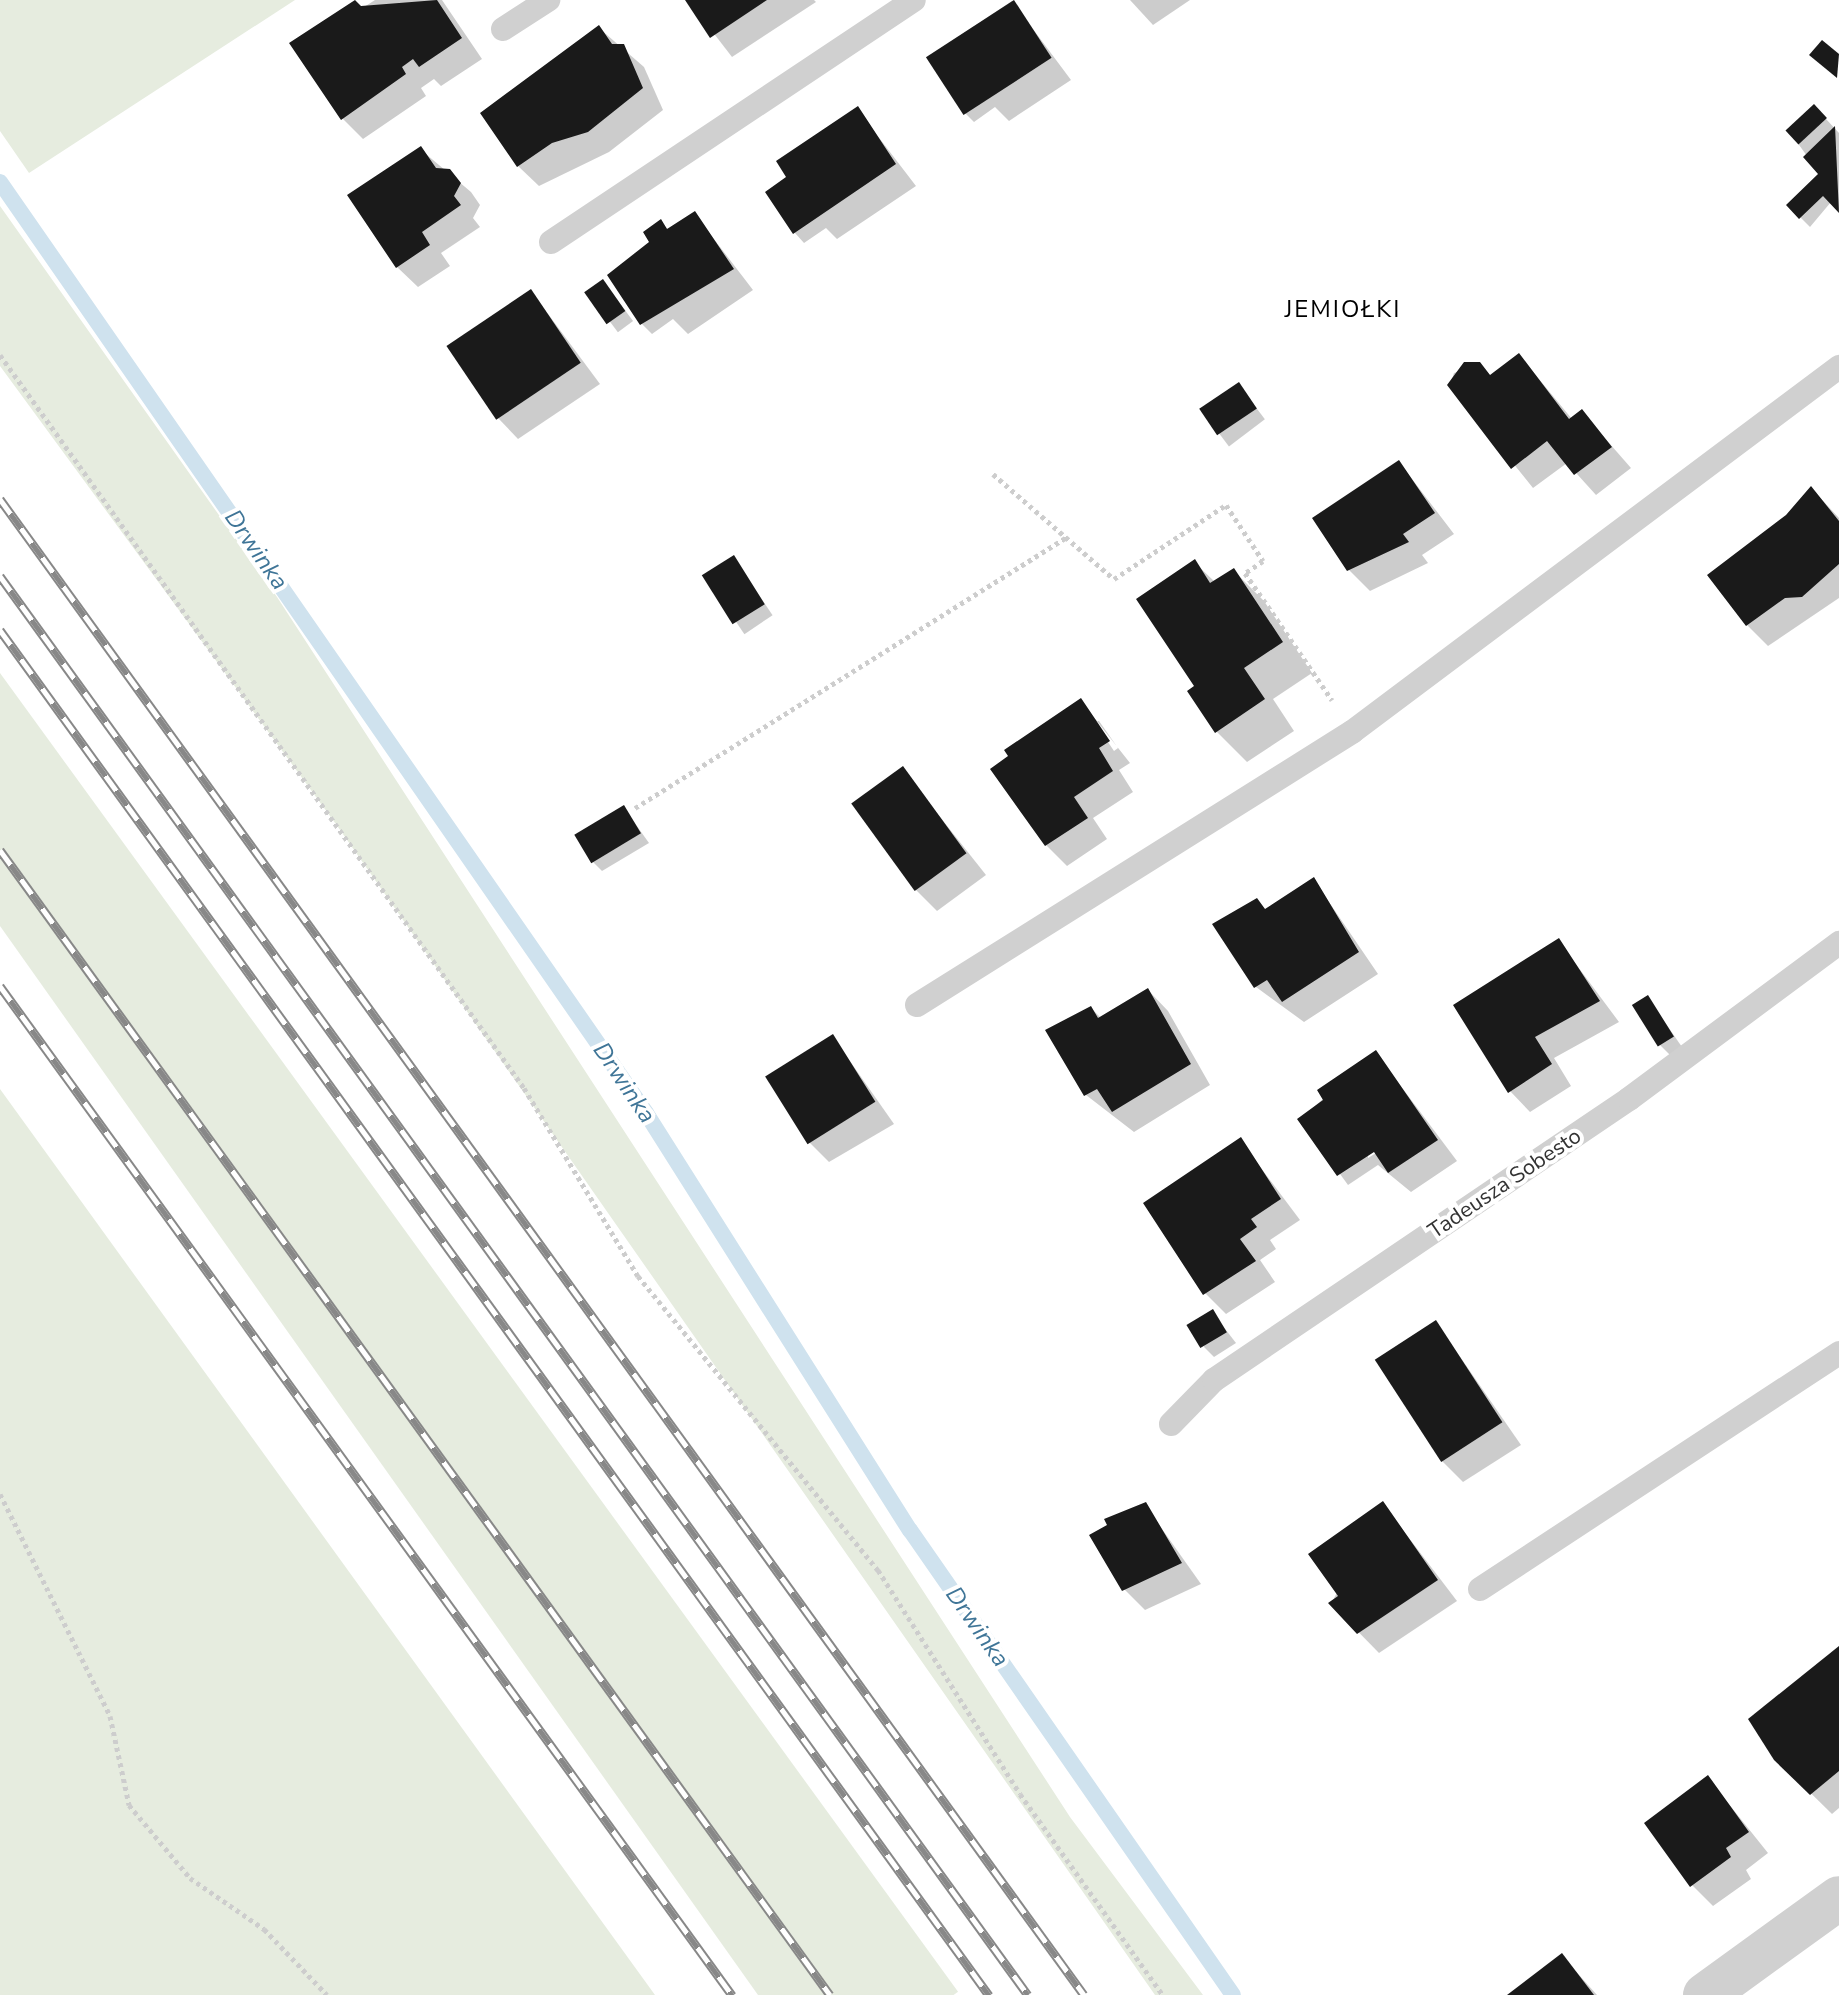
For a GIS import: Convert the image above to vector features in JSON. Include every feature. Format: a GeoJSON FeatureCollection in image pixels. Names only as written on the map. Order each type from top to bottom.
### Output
{"type":"FeatureCollection","features":[{"type":"Feature","properties":{"kind":"street"},"geometry":{"type":"LineString","coordinates":[[1705,1995],[1839,1898]]}},
{"type":"Feature","properties":{"kind":"lane"},"geometry":{"type":"LineString","coordinates":[[503,29],[548,0]]}},
{"type":"Feature","properties":{"kind":"lane"},"geometry":{"type":"LineString","coordinates":[[551,242],[914,0]]}},
{"type":"Feature","properties":{"kind":"lane"},"geometry":{"type":"LineString","coordinates":[[917,1005],[1352,732],[1839,367]]}},
{"type":"Feature","properties":{"kind":"lane","name":"Tadeusza Sobesto"},"geometry":{"type":"LineString","coordinates":[[1171,1424],[1214,1380],[1629,1099],[1839,943]]}},
{"type":"Feature","properties":{"kind":"lane"},"geometry":{"type":"LineString","coordinates":[[1480,1589],[1839,1353]]}},
{"type":"Feature","properties":{"kind":"path"},"geometry":{"type":"LineString","coordinates":[[0,355],[524,1088],[638,1276],[878,1570],[1020,1794],[1163,1995]]}},
{"type":"Feature","properties":{"kind":"path"},"geometry":{"type":"LineString","coordinates":[[993,474],[1114,579],[1226,505],[1263,561],[1245,573],[1352,732]]}},
{"type":"Feature","properties":{"kind":"path"},"geometry":{"type":"LineString","coordinates":[[635,808],[1067,537]]}},
{"type":"Feature","properties":{"kind":"path"},"geometry":{"type":"LineString","coordinates":[[0,1494],[110,1716],[129,1805],[190,1878],[264,1929],[327,1995]]}},
{"type":"Feature","properties":{"kind":"shaded area"},"geometry":{"type":"Polygon","coordinates":[[[0,0],[295,0],[29,173],[0,131],[0,0]]]}},
{"type":"Feature","properties":{"kind":"shaded area"},"geometry":{"type":"Polygon","coordinates":[[[0,206],[277,597],[1070,1817],[1203,1995],[1155,1995],[338,827],[0,366],[0,206]]]}},
{"type":"Feature","properties":{"kind":"shaded area"},"geometry":{"type":"Polygon","coordinates":[[[0,673],[958,1992],[954,1995],[801,1995],[0,892],[0,673]]]}},
{"type":"Feature","properties":{"kind":"shaded area"},"geometry":{"type":"Polygon","coordinates":[[[0,876],[808,1995],[758,1995],[0,926],[0,876]]]}},
{"type":"Feature","properties":{"kind":"shaded area"},"geometry":{"type":"Polygon","coordinates":[[[0,1089],[655,1995],[0,1995],[0,1089]]]}},
{"type":"Feature","properties":{"kind":"building"},"geometry":{"type":"Polygon","coordinates":[[[355,0],[361,6],[437,0],[462,38],[419,67],[413,59],[402,67],[406,74],[341,120],[289,43],[355,0]]]}},
{"type":"Feature","properties":{"kind":"building"},"geometry":{"type":"Polygon","coordinates":[[[685,0],[767,0],[710,38],[685,0]]]}},
{"type":"Feature","properties":{"kind":"building"},"geometry":{"type":"Polygon","coordinates":[[[1014,0],[1052,58],[964,115],[926,57],[1014,0]]]}},
{"type":"Feature","properties":{"kind":"building"},"geometry":{"type":"Polygon","coordinates":[[[599,25],[612,44],[624,44],[643,88],[588,132],[552,143],[517,167],[480,113],[599,25]]]}},
{"type":"Feature","properties":{"kind":"building"},"geometry":{"type":"Polygon","coordinates":[[[1822,40],[1839,54],[1837,78],[1809,55],[1822,40]]]}},
{"type":"Feature","properties":{"kind":"building"},"geometry":{"type":"Polygon","coordinates":[[[1814,104],[1827,118],[1798,144],[1785,131],[1814,104]]]}},
{"type":"Feature","properties":{"kind":"building"},"geometry":{"type":"Polygon","coordinates":[[[858,106],[896,164],[793,234],[765,192],[786,177],[776,161],[858,106]]]}},
{"type":"Feature","properties":{"kind":"building"},"geometry":{"type":"Polygon","coordinates":[[[1835,126],[1839,213],[1823,196],[1799,219],[1786,205],[1818,174],[1803,157],[1835,126]]]}},
{"type":"Feature","properties":{"kind":"building"},"geometry":{"type":"Polygon","coordinates":[[[421,146],[436,168],[450,169],[461,183],[454,196],[461,205],[422,232],[430,245],[396,268],[347,195],[421,146]]]}},
{"type":"Feature","properties":{"kind":"building"},"geometry":{"type":"Polygon","coordinates":[[[695,211],[734,269],[640,325],[607,275],[649,242],[643,232],[661,219],[667,229],[695,211]]]}},
{"type":"Feature","properties":{"kind":"building"},"geometry":{"type":"Polygon","coordinates":[[[603,279],[625,311],[607,324],[584,292],[603,279]]]}},
{"type":"Feature","properties":{"kind":"building"},"geometry":{"type":"Polygon","coordinates":[[[531,289],[581,363],[496,420],[446,346],[531,289]]]}},
{"type":"Feature","properties":{"kind":"building"},"geometry":{"type":"Polygon","coordinates":[[[1519,353],[1569,419],[1582,409],[1612,447],[1574,475],[1547,441],[1511,469],[1447,385],[1464,362],[1480,362],[1490,375],[1519,353]]]}},
{"type":"Feature","properties":{"kind":"building"},"geometry":{"type":"Polygon","coordinates":[[[1239,382],[1257,409],[1217,435],[1199,409],[1239,382]]]}},
{"type":"Feature","properties":{"kind":"building"},"geometry":{"type":"Polygon","coordinates":[[[1399,460],[1435,513],[1403,534],[1409,542],[1347,571],[1312,518],[1399,460]]]}},
{"type":"Feature","properties":{"kind":"building"},"geometry":{"type":"Polygon","coordinates":[[[1811,486],[1839,521],[1839,564],[1802,597],[1785,598],[1746,626],[1707,575],[1786,515],[1811,486]]]}},
{"type":"Feature","properties":{"kind":"building"},"geometry":{"type":"Polygon","coordinates":[[[734,555],[765,604],[733,624],[702,575],[734,555]]]}},
{"type":"Feature","properties":{"kind":"building"},"geometry":{"type":"Polygon","coordinates":[[[1195,559],[1210,583],[1234,568],[1283,642],[1244,668],[1265,699],[1215,733],[1187,691],[1194,686],[1136,599],[1195,559]]]}},
{"type":"Feature","properties":{"kind":"building"},"geometry":{"type":"Polygon","coordinates":[[[1081,698],[1110,741],[1099,748],[1113,771],[1074,797],[1088,818],[1045,846],[990,769],[1008,756],[1004,750],[1081,698]]]}},
{"type":"Feature","properties":{"kind":"building"},"geometry":{"type":"Polygon","coordinates":[[[903,766],[966,853],[915,891],[851,804],[903,766]]]}},
{"type":"Feature","properties":{"kind":"building"},"geometry":{"type":"Polygon","coordinates":[[[624,805],[641,833],[591,863],[574,835],[624,805]]]}},
{"type":"Feature","properties":{"kind":"building"},"geometry":{"type":"Polygon","coordinates":[[[1314,877],[1359,952],[1282,1002],[1267,980],[1254,988],[1212,924],[1257,898],[1265,909],[1314,877]]]}},
{"type":"Feature","properties":{"kind":"building"},"geometry":{"type":"Polygon","coordinates":[[[1559,938],[1600,1001],[1535,1037],[1552,1064],[1508,1093],[1453,1005],[1559,938]]]}},
{"type":"Feature","properties":{"kind":"building"},"geometry":{"type":"Polygon","coordinates":[[[1148,988],[1191,1064],[1112,1112],[1097,1089],[1084,1096],[1045,1030],[1091,1006],[1098,1018],[1148,988]]]}},
{"type":"Feature","properties":{"kind":"building"},"geometry":{"type":"Polygon","coordinates":[[[1648,995],[1674,1037],[1658,1047],[1632,1005],[1648,995]]]}},
{"type":"Feature","properties":{"kind":"building"},"geometry":{"type":"Polygon","coordinates":[[[833,1034],[875,1102],[808,1144],[765,1076],[833,1034]]]}},
{"type":"Feature","properties":{"kind":"building"},"geometry":{"type":"Polygon","coordinates":[[[1376,1050],[1438,1140],[1388,1173],[1374,1152],[1337,1176],[1297,1119],[1323,1100],[1317,1090],[1376,1050]]]}},
{"type":"Feature","properties":{"kind":"building"},"geometry":{"type":"Polygon","coordinates":[[[1241,1137],[1281,1199],[1251,1219],[1257,1227],[1240,1239],[1256,1261],[1203,1295],[1143,1203],[1241,1137]]]}},
{"type":"Feature","properties":{"kind":"building"},"geometry":{"type":"Polygon","coordinates":[[[1213,1309],[1227,1332],[1200,1348],[1186,1325],[1213,1309]]]}},
{"type":"Feature","properties":{"kind":"building"},"geometry":{"type":"Polygon","coordinates":[[[1436,1320],[1502,1422],[1441,1462],[1375,1360],[1436,1320]]]}},
{"type":"Feature","properties":{"kind":"building"},"geometry":{"type":"Polygon","coordinates":[[[1383,1501],[1438,1580],[1357,1634],[1328,1603],[1338,1596],[1308,1554],[1383,1501]]]}},
{"type":"Feature","properties":{"kind":"building"},"geometry":{"type":"Polygon","coordinates":[[[1146,1502],[1182,1563],[1122,1591],[1089,1535],[1107,1525],[1104,1519],[1146,1502]]]}},
{"type":"Feature","properties":{"kind":"building"},"geometry":{"type":"Polygon","coordinates":[[[1839,1646],[1839,1771],[1810,1795],[1774,1760],[1748,1719],[1839,1646]]]}},
{"type":"Feature","properties":{"kind":"building"},"geometry":{"type":"Polygon","coordinates":[[[1708,1775],[1749,1832],[1726,1848],[1731,1857],[1690,1887],[1644,1823],[1708,1775]]]}},
{"type":"Feature","properties":{"kind":"building"},"geometry":{"type":"Polygon","coordinates":[[[1562,1953],[1594,1995],[1507,1995],[1562,1953]]]}},
{"type":"Feature","properties":{"kind":"waterway","name":"Drwinka"},"geometry":{"type":"LineString","coordinates":[[0,182],[646,1113],[910,1530],[1233,1995]]}},
{"type":"Feature","properties":{"kind":"railway"},"geometry":{"type":"LineString","coordinates":[[0,499],[1084,1995]]}},
{"type":"Feature","properties":{"kind":"railway"},"geometry":{"type":"LineString","coordinates":[[0,576],[1028,1995]]}},
{"type":"Feature","properties":{"kind":"railway"},"geometry":{"type":"LineString","coordinates":[[0,630],[989,1995]]}},
{"type":"Feature","properties":{"kind":"railway"},"geometry":{"type":"LineString","coordinates":[[0,850],[830,1995]]}},
{"type":"Feature","properties":{"kind":"railway"},"geometry":{"type":"LineString","coordinates":[[0,986],[732,1995]]}},
{"type":"Feature","properties":{"kind":"district","name":"JEMIOŁKI"},"geometry":{"type":"Point","coordinates":[1343,310]}}]}
